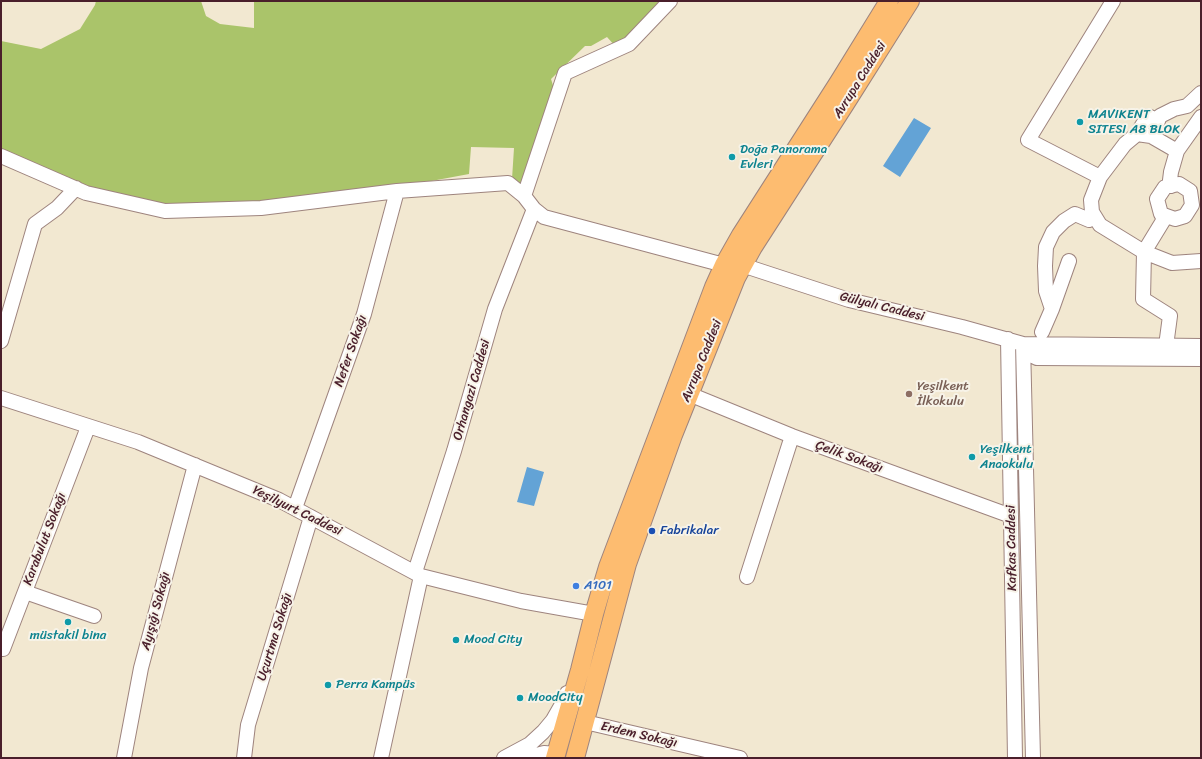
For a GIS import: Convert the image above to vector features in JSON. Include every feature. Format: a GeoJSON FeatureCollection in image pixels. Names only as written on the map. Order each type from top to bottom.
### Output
{"type":"FeatureCollection","features":[{"type":"Feature","properties":{"kind":"main road","name":"Avrupa Caddesi"},"geometry":{"type":"LineString","coordinates":[[560,756],[594,614],[608,567],[724,264],[890,1]]}},
{"type":"Feature","properties":{"kind":"main road","name":"Avrupa Caddesi"},"geometry":{"type":"LineString","coordinates":[[575,758],[627,564],[673,435],[729,294],[742,265],[910,1]]}},
{"type":"Feature","properties":{"kind":"street"},"geometry":{"type":"LineString","coordinates":[[524,196],[565,73],[629,44],[670,1]]}},
{"type":"Feature","properties":{"kind":"street"},"geometry":{"type":"LineString","coordinates":[[1100,177],[1028,140],[1113,1]]}},
{"type":"Feature","properties":{"kind":"street"},"geometry":{"type":"LineString","coordinates":[[1052,309],[1046,291],[1045,266],[1046,247],[1053,232],[1064,221],[1075,214],[1089,220],[1092,212],[1091,200],[1100,177],[1125,144],[1137,134],[1148,116],[1158,121],[1160,116],[1174,109],[1187,106],[1201,93]]}},
{"type":"Feature","properties":{"kind":"street"},"geometry":{"type":"LineString","coordinates":[[1171,186],[1171,172],[1177,151],[1201,117]]}},
{"type":"Feature","properties":{"kind":"street"},"geometry":{"type":"LineString","coordinates":[[1137,134],[1151,136],[1177,151]]}},
{"type":"Feature","properties":{"kind":"street"},"geometry":{"type":"LineString","coordinates":[[1,156],[86,193],[165,210],[261,208],[397,191],[508,183],[524,196],[534,209],[544,217],[724,264]]}},
{"type":"Feature","properties":{"kind":"street"},"geometry":{"type":"LineString","coordinates":[[1179,184],[1190,191],[1192,205],[1185,216],[1175,219],[1166,216],[1161,214],[1157,199],[1165,187],[1179,184]]}},
{"type":"Feature","properties":{"kind":"street"},"geometry":{"type":"LineString","coordinates":[[1,341],[35,224],[57,208],[76,188]]}},
{"type":"Feature","properties":{"kind":"street","name":"Nefer Sokağı"},"geometry":{"type":"LineString","coordinates":[[295,508],[364,314],[397,191]]}},
{"type":"Feature","properties":{"kind":"street","name":"Orhangazi Caddesi"},"geometry":{"type":"LineString","coordinates":[[380,758],[418,574],[495,309],[534,209]]}},
{"type":"Feature","properties":{"kind":"street"},"geometry":{"type":"LineString","coordinates":[[1092,212],[1100,225],[1144,252],[1172,263],[1201,261]]}},
{"type":"Feature","properties":{"kind":"street"},"geometry":{"type":"LineString","coordinates":[[1166,216],[1144,252],[1143,298],[1170,316],[1166,346]]}},
{"type":"Feature","properties":{"kind":"street"},"geometry":{"type":"LineString","coordinates":[[1042,332],[1069,261]]}},
{"type":"Feature","properties":{"kind":"street","name":"Gülyalı Caddesi"},"geometry":{"type":"LineString","coordinates":[[742,265],[849,300],[1023,344],[1201,346]]}},
{"type":"Feature","properties":{"kind":"street","name":"Kafkas Caddesi"},"geometry":{"type":"LineString","coordinates":[[1008,339],[1015,758]]}},
{"type":"Feature","properties":{"kind":"street","name":"Gülyalı Caddesi"},"geometry":{"type":"LineString","coordinates":[[1023,344],[1029,354],[1036,358],[1201,359]]}},
{"type":"Feature","properties":{"kind":"street","name":"Kafkas Caddesi"},"geometry":{"type":"LineString","coordinates":[[1023,344],[1033,758]]}},
{"type":"Feature","properties":{"kind":"street","name":"Çelik Sokağı"},"geometry":{"type":"LineString","coordinates":[[690,394],[792,436],[1011,516]]}},
{"type":"Feature","properties":{"kind":"street","name":"Yeşilyurt Caddesi"},"geometry":{"type":"LineString","coordinates":[[1,398],[138,442],[280,500],[418,574],[522,601],[594,614]]}},
{"type":"Feature","properties":{"kind":"street","name":"Karabulut Sokağı"},"geometry":{"type":"LineString","coordinates":[[1,649],[3,649],[88,427]]}},
{"type":"Feature","properties":{"kind":"street"},"geometry":{"type":"LineString","coordinates":[[747,576],[792,436]]}},
{"type":"Feature","properties":{"kind":"street","name":"Ayışığı Sokağı"},"geometry":{"type":"LineString","coordinates":[[124,758],[141,668],[195,465]]}},
{"type":"Feature","properties":{"kind":"street","name":"Uçurtma Sokağı"},"geometry":{"type":"LineString","coordinates":[[244,758],[248,725],[311,517]]}},
{"type":"Feature","properties":{"kind":"street"},"geometry":{"type":"LineString","coordinates":[[25,592],[94,616]]}},
{"type":"Feature","properties":{"kind":"street"},"geometry":{"type":"LineString","coordinates":[[504,758],[530,744],[544,732],[553,720],[580,670]]}},
{"type":"Feature","properties":{"kind":"street","name":"Erdem Sokağı"},"geometry":{"type":"LineString","coordinates":[[585,722],[740,758]]}},
{"type":"Feature","properties":{"kind":"street"},"geometry":{"type":"LineString","coordinates":[[525,758],[544,753],[560,756]]}},
{"type":"Feature","properties":{"kind":"green space"},"geometry":{"type":"Polygon","coordinates":[[[96,1],[201,1],[206,16],[220,24],[254,28],[254,1],[665,1],[616,47],[607,37],[591,46],[585,46],[551,79],[555,92],[525,185],[512,179],[514,148],[471,147],[469,174],[399,187],[262,204],[168,206],[80,186],[1,152],[1,41],[41,49],[80,29],[96,1]]]}},
{"type":"Feature","properties":{"kind":"water"},"geometry":{"type":"Polygon","coordinates":[[[914,118],[931,128],[900,177],[883,166],[914,118]]]}},
{"type":"Feature","properties":{"kind":"water"},"geometry":{"type":"Polygon","coordinates":[[[527,467],[544,472],[534,506],[517,502],[527,467]]]}},
{"type":"Feature","properties":{"kind":"place","name":"MAVIKENT SITESI A8 BLOK"},"geometry":{"type":"Point","coordinates":[1080,122]}},
{"type":"Feature","properties":{"kind":"place","name":"Doğa Panorama Evleri"},"geometry":{"type":"Point","coordinates":[732,157]}},
{"type":"Feature","properties":{"kind":"place","name":"Yeşilkent İlkokulu"},"geometry":{"type":"Point","coordinates":[909,394]}},
{"type":"Feature","properties":{"kind":"place","name":"Yeşilkent Anaokulu"},"geometry":{"type":"Point","coordinates":[972,457]}},
{"type":"Feature","properties":{"kind":"place","name":"Fabrikalar"},"geometry":{"type":"Point","coordinates":[652,531]}},
{"type":"Feature","properties":{"kind":"place","name":"A101"},"geometry":{"type":"Point","coordinates":[576,586]}},
{"type":"Feature","properties":{"kind":"place","name":"müstakil bina"},"geometry":{"type":"Point","coordinates":[68,622]}},
{"type":"Feature","properties":{"kind":"place","name":"Mood City"},"geometry":{"type":"Point","coordinates":[456,640]}},
{"type":"Feature","properties":{"kind":"place","name":"Perra Kampüs"},"geometry":{"type":"Point","coordinates":[328,685]}},
{"type":"Feature","properties":{"kind":"place","name":"MoodCity"},"geometry":{"type":"Point","coordinates":[520,698]}}]}
